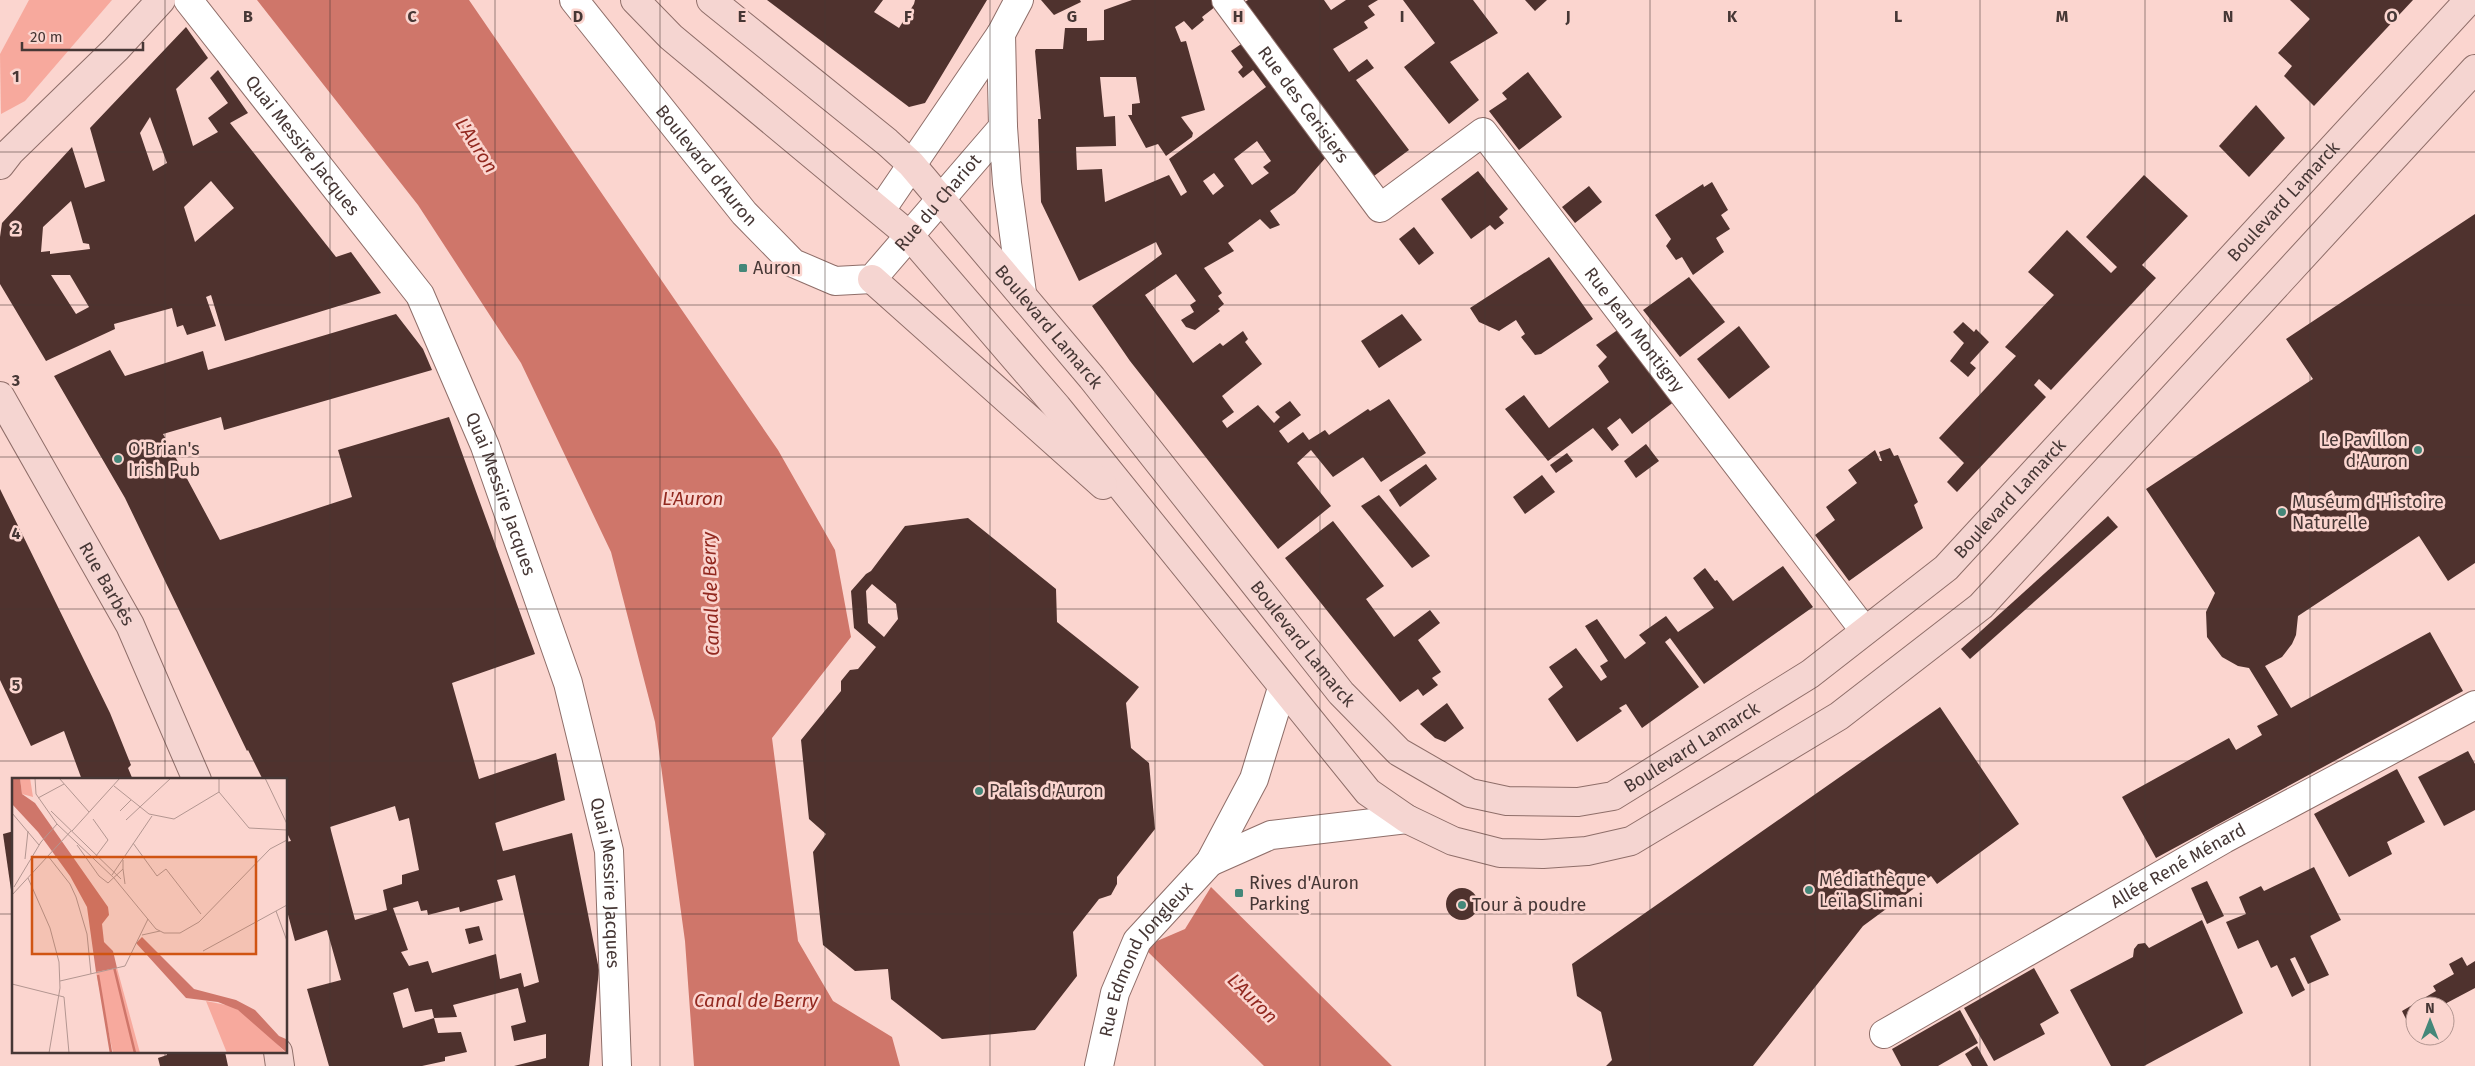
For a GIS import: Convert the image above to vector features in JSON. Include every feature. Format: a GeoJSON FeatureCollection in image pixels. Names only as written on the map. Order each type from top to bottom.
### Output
{"type":"FeatureCollection","features":[{"type":"Feature","properties":{"kind":"main road"},"geometry":{"type":"LineString","coordinates":[[3,155],[116,49],[161,0]]}},
{"type":"Feature","properties":{"kind":"main road"},"geometry":{"type":"LineString","coordinates":[[635,0],[671,36],[909,235],[1057,407],[1282,688],[1368,792],[1407,819],[1453,842],[1500,853],[1542,854],[1587,851],[1630,842],[1839,716],[1982,606],[2475,70]]}},
{"type":"Feature","properties":{"kind":"main road"},"geometry":{"type":"LineString","coordinates":[[711,0],[887,142],[911,164]]}},
{"type":"Feature","properties":{"kind":"main road","name":"Boulevard Lamarck"},"geometry":{"type":"LineString","coordinates":[[911,164],[1022,293],[1341,692],[1399,752],[1470,793],[1507,801],[1578,802],[1613,796],[1810,674],[1864,630],[1946,568],[2469,0]]}},
{"type":"Feature","properties":{"kind":"main road"},"geometry":{"type":"LineString","coordinates":[[872,278],[1158,534]]}},
{"type":"Feature","properties":{"kind":"main road","name":"Rue Barbès"},"geometry":{"type":"LineString","coordinates":[[0,396],[130,625],[196,778]]}},
{"type":"Feature","properties":{"kind":"street","name":"Quai Messire Jacques"},"geometry":{"type":"LineString","coordinates":[[188,0],[420,295],[485,446],[568,683],[610,851],[616,1066]]}},
{"type":"Feature","properties":{"kind":"street","name":"Boulevard d'Auron"},"geometry":{"type":"LineString","coordinates":[[574,0],[744,213],[793,263],[835,281],[872,278]]}},
{"type":"Feature","properties":{"kind":"street","name":"Rue du Chariot"},"geometry":{"type":"LineString","coordinates":[[881,210],[1001,34],[1019,0]]}},
{"type":"Feature","properties":{"kind":"street","name":"Rue des Cerisiers"},"geometry":{"type":"LineString","coordinates":[[1226,0],[1380,208]]}},
{"type":"Feature","properties":{"kind":"street","name":"Rue du Chariot"},"geometry":{"type":"LineString","coordinates":[[1001,34],[1003,127],[1007,184],[1022,293]]}},
{"type":"Feature","properties":{"kind":"street","name":"Rue du Chariot"},"geometry":{"type":"LineString","coordinates":[[872,278],[1003,127]]}},
{"type":"Feature","properties":{"kind":"street","name":"Rue Jean Montigny"},"geometry":{"type":"LineString","coordinates":[[1380,208],[1483,132],[1864,630]]}},
{"type":"Feature","properties":{"kind":"street","name":"Rue Edmond Jongleux"},"geometry":{"type":"LineString","coordinates":[[1099,1066],[1115,992],[1137,941],[1202,870],[1254,780],[1282,688]]}},
{"type":"Feature","properties":{"kind":"street","name":"Allée René Ménard"},"geometry":{"type":"LineString","coordinates":[[1884,1034],[2224,840],[2475,705]]}},
{"type":"Feature","properties":{"kind":"street","name":"Rue Edmond Jongleux"},"geometry":{"type":"LineString","coordinates":[[1202,870],[1271,835],[1407,819]]}},
{"type":"Feature","properties":{"kind":"shaded area"},"geometry":{"type":"Polygon","coordinates":[[[29,0],[112,0],[25,101],[1,114],[0,54],[29,0]]]}},
{"type":"Feature","properties":{"kind":"water","name":"L'Auron"},"geometry":{"type":"Polygon","coordinates":[[[257,0],[469,0],[778,450],[835,550],[851,637],[772,738],[798,941],[833,1001],[892,1037],[900,1066],[694,1066],[685,941],[655,722],[611,552],[521,363],[418,205],[257,0]]]}},
{"type":"Feature","properties":{"kind":"water"},"geometry":{"type":"Polygon","coordinates":[[[1211,887],[1392,1066],[1264,1066],[1143,947],[1185,929],[1211,887]]]}},
{"type":"Feature","properties":{"kind":"building"},"geometry":{"type":"Polygon","coordinates":[[[767,0],[883,0],[874,12],[899,28],[915,0],[987,0],[925,103],[909,107],[767,0]]]}},
{"type":"Feature","properties":{"kind":"building"},"geometry":{"type":"Polygon","coordinates":[[[1041,0],[1080,0],[1081,2],[1054,15],[1041,0]]]}},
{"type":"Feature","properties":{"kind":"building"},"geometry":{"type":"Polygon","coordinates":[[[1132,0],[1218,0],[1220,3],[1202,17],[1204,20],[1192,30],[1184,21],[1175,27],[1181,42],[1186,41],[1205,110],[1181,117],[1193,133],[1192,137],[1166,156],[1158,144],[1146,148],[1128,115],[1132,115],[1132,104],[1140,103],[1136,77],[1100,77],[1104,117],[1115,116],[1116,146],[1076,147],[1077,170],[1102,169],[1105,202],[1169,175],[1181,196],[1187,192],[1169,159],[1266,87],[1253,70],[1243,78],[1238,72],[1243,67],[1231,51],[1247,40],[1327,156],[1295,193],[1270,211],[1280,225],[1270,229],[1260,219],[1228,243],[1234,251],[1204,268],[1222,293],[1218,296],[1224,304],[1218,309],[1220,311],[1195,330],[1186,327],[1181,320],[1194,312],[1190,305],[1196,301],[1176,274],[1145,295],[1193,363],[1220,343],[1223,346],[1243,331],[1248,339],[1245,342],[1262,364],[1222,396],[1234,412],[1222,421],[1227,428],[1258,405],[1274,423],[1280,417],[1275,412],[1290,401],[1301,415],[1279,431],[1288,443],[1303,432],[1309,440],[1325,430],[1329,435],[1368,409],[1370,411],[1389,399],[1426,453],[1381,482],[1363,457],[1333,477],[1311,450],[1297,463],[1331,506],[1278,549],[1130,361],[1092,306],[1162,254],[1156,242],[1079,281],[1041,202],[1038,119],[1041,119],[1035,51],[1036,49],[1063,49],[1065,28],[1087,28],[1087,41],[1104,40],[1104,10],[1132,0]],[[1257,141],[1234,159],[1252,185],[1269,173],[1263,167],[1271,161],[1257,141]],[[1214,173],[1203,181],[1213,195],[1224,186],[1214,173]]]}},
{"type":"Feature","properties":{"kind":"building"},"geometry":{"type":"Polygon","coordinates":[[[1248,0],[1324,0],[1331,10],[1346,0],[1378,0],[1368,6],[1375,15],[1364,22],[1368,28],[1333,49],[1349,72],[1367,59],[1374,68],[1356,80],[1409,150],[1374,176],[1245,2],[1248,0]]]}},
{"type":"Feature","properties":{"kind":"building"},"geometry":{"type":"Polygon","coordinates":[[[1403,0],[1473,0],[1498,33],[1450,62],[1479,100],[1449,124],[1404,67],[1435,43],[1403,0]]]}},
{"type":"Feature","properties":{"kind":"building"},"geometry":{"type":"Polygon","coordinates":[[[1525,0],[1547,0],[1535,11],[1525,0]]]}},
{"type":"Feature","properties":{"kind":"building"},"geometry":{"type":"Polygon","coordinates":[[[2290,0],[2413,0],[2314,106],[2284,76],[2292,66],[2278,53],[2310,19],[2290,0]]]}},
{"type":"Feature","properties":{"kind":"building"},"geometry":{"type":"Polygon","coordinates":[[[186,27],[208,58],[176,89],[193,146],[218,132],[208,118],[228,103],[210,78],[218,70],[248,113],[230,123],[336,257],[351,252],[381,293],[225,341],[211,295],[206,297],[216,326],[187,335],[183,325],[177,327],[172,308],[114,324],[115,329],[46,361],[0,284],[0,237],[2,223],[72,147],[85,188],[105,181],[90,128],[186,27]],[[150,117],[140,133],[153,171],[167,163],[150,117]],[[211,181],[184,207],[195,242],[234,208],[211,181]],[[71,201],[43,227],[41,252],[50,251],[50,254],[90,249],[89,244],[83,243],[71,201]],[[51,275],[76,314],[89,307],[70,275],[51,275]]]}},
{"type":"Feature","properties":{"kind":"building"},"geometry":{"type":"Polygon","coordinates":[[[1528,72],[1562,117],[1519,150],[1489,111],[1507,99],[1502,93],[1528,72]]]}},
{"type":"Feature","properties":{"kind":"building"},"geometry":{"type":"Polygon","coordinates":[[[2256,105],[2285,138],[2249,177],[2219,146],[2256,105]]]}},
{"type":"Feature","properties":{"kind":"building"},"geometry":{"type":"Polygon","coordinates":[[[1478,171],[1508,209],[1499,217],[1504,223],[1495,230],[1490,225],[1471,239],[1441,199],[1478,171]]]}},
{"type":"Feature","properties":{"kind":"building"},"geometry":{"type":"Polygon","coordinates":[[[2144,175],[2188,216],[2142,265],[2156,278],[2051,390],[2039,379],[2034,385],[2046,397],[1957,492],[1947,482],[1964,463],[1939,438],[2016,356],[2005,347],[2054,295],[2028,272],[2067,230],[2111,273],[2117,267],[2086,237],[2144,175]]]}},
{"type":"Feature","properties":{"kind":"building"},"geometry":{"type":"Polygon","coordinates":[[[1712,182],[1728,210],[1721,215],[1730,229],[1716,238],[1724,252],[1693,275],[1682,257],[1676,260],[1666,246],[1671,239],[1655,215],[1703,184],[1704,187],[1712,182]]]}},
{"type":"Feature","properties":{"kind":"building"},"geometry":{"type":"Polygon","coordinates":[[[1589,186],[1602,202],[1575,223],[1562,207],[1589,186]]]}},
{"type":"Feature","properties":{"kind":"building"},"geometry":{"type":"Polygon","coordinates":[[[2475,214],[2475,563],[2448,581],[2419,536],[2298,616],[2296,635],[2292,644],[2282,657],[2265,666],[2291,708],[2430,632],[2463,691],[2156,858],[2122,797],[2229,738],[2236,750],[2262,735],[2257,726],[2278,715],[2249,668],[2238,666],[2222,657],[2207,637],[2206,612],[2215,593],[2146,489],[2313,379],[2286,339],[2475,214]]]}},
{"type":"Feature","properties":{"kind":"building"},"geometry":{"type":"Polygon","coordinates":[[[1414,227],[1434,253],[1419,265],[1399,239],[1414,227]]]}},
{"type":"Feature","properties":{"kind":"building"},"geometry":{"type":"Polygon","coordinates":[[[1549,257],[1593,319],[1541,354],[1535,355],[1521,337],[1525,334],[1516,320],[1499,331],[1479,322],[1470,308],[1549,257]]]}},
{"type":"Feature","properties":{"kind":"building"},"geometry":{"type":"Polygon","coordinates":[[[1689,277],[1725,322],[1680,357],[1643,310],[1689,277]]]}},
{"type":"Feature","properties":{"kind":"building"},"geometry":{"type":"Polygon","coordinates":[[[396,314],[423,349],[432,370],[224,430],[221,417],[163,434],[220,540],[352,497],[338,450],[449,417],[535,654],[452,683],[479,779],[556,753],[565,800],[495,823],[503,851],[572,833],[599,970],[589,1066],[514,1066],[546,1058],[546,1034],[514,1041],[511,1026],[526,1022],[518,988],[453,1005],[457,1017],[434,1018],[438,1033],[461,1032],[467,1052],[445,1057],[445,1061],[422,1066],[329,1066],[307,989],[341,980],[327,930],[295,941],[288,915],[288,842],[291,841],[288,835],[288,778],[262,778],[247,751],[125,498],[54,376],[110,350],[125,376],[203,351],[208,370],[396,314]],[[395,806],[330,827],[355,920],[387,910],[383,890],[402,884],[402,875],[419,870],[409,818],[399,821],[395,806]],[[515,875],[497,880],[503,900],[460,912],[459,907],[428,915],[427,910],[421,911],[418,901],[393,908],[408,950],[401,952],[409,966],[428,961],[432,973],[496,954],[500,979],[521,973],[524,987],[539,982],[515,875]],[[408,988],[393,993],[403,1028],[434,1018],[432,1009],[415,1012],[408,988]]]}},
{"type":"Feature","properties":{"kind":"building"},"geometry":{"type":"Polygon","coordinates":[[[1402,314],[1422,340],[1379,368],[1361,341],[1402,314]]]}},
{"type":"Feature","properties":{"kind":"building"},"geometry":{"type":"Polygon","coordinates":[[[1963,322],[1974,332],[1976,329],[1989,342],[1970,363],[1976,368],[1968,377],[1950,361],[1964,343],[1953,332],[1963,322]]]}},
{"type":"Feature","properties":{"kind":"building"},"geometry":{"type":"Polygon","coordinates":[[[1739,326],[1770,367],[1729,399],[1697,359],[1739,326]]]}},
{"type":"Feature","properties":{"kind":"building"},"geometry":{"type":"Polygon","coordinates":[[[1619,329],[1675,401],[1632,434],[1620,418],[1607,428],[1619,445],[1612,451],[1593,428],[1548,461],[1505,409],[1524,395],[1549,428],[1609,382],[1598,366],[1607,357],[1596,345],[1619,329]]]}},
{"type":"Feature","properties":{"kind":"building"},"geometry":{"type":"Polygon","coordinates":[[[1646,444],[1659,461],[1636,478],[1624,461],[1646,444]]]}},
{"type":"Feature","properties":{"kind":"building"},"geometry":{"type":"Polygon","coordinates":[[[1890,448],[1894,456],[1898,455],[1918,502],[1914,505],[1923,528],[1849,581],[1815,535],[1835,520],[1826,507],[1857,483],[1848,470],[1875,450],[1880,461],[1882,461],[1879,452],[1890,448]]]}},
{"type":"Feature","properties":{"kind":"building"},"geometry":{"type":"Polygon","coordinates":[[[1567,453],[1573,461],[1556,473],[1550,465],[1567,453]]]}},
{"type":"Feature","properties":{"kind":"building"},"geometry":{"type":"Polygon","coordinates":[[[1426,464],[1437,479],[1400,507],[1389,490],[1426,464]]]}},
{"type":"Feature","properties":{"kind":"building"},"geometry":{"type":"Polygon","coordinates":[[[1542,475],[1555,492],[1525,514],[1513,497],[1542,475]]]}},
{"type":"Feature","properties":{"kind":"building"},"geometry":{"type":"Polygon","coordinates":[[[0,489],[110,713],[131,765],[128,768],[132,778],[81,778],[64,731],[31,746],[0,680],[0,489]]]}},
{"type":"Feature","properties":{"kind":"building"},"geometry":{"type":"Polygon","coordinates":[[[1379,495],[1430,556],[1412,568],[1361,506],[1379,495]]]}},
{"type":"Feature","properties":{"kind":"building"},"geometry":{"type":"Polygon","coordinates":[[[2108,516],[2118,527],[1970,659],[1961,649],[2108,516]]]}},
{"type":"Feature","properties":{"kind":"building","name":"Palais d'Auron"},"geometry":{"type":"Polygon","coordinates":[[[968,518],[1056,589],[1057,622],[1139,687],[1126,703],[1131,748],[1149,763],[1155,829],[1117,877],[1117,884],[1111,895],[1099,899],[1073,932],[1077,976],[1035,1030],[942,1039],[891,999],[888,969],[855,971],[823,945],[813,852],[826,834],[809,819],[801,740],[841,691],[841,681],[850,670],[858,669],[876,647],[854,628],[851,591],[871,571],[905,526],[968,518]],[[872,584],[866,591],[868,623],[884,637],[898,619],[896,604],[872,584]]]}},
{"type":"Feature","properties":{"kind":"building"},"geometry":{"type":"Polygon","coordinates":[[[1333,521],[1384,586],[1366,599],[1394,637],[1430,610],[1440,623],[1418,640],[1441,672],[1432,678],[1438,685],[1423,696],[1418,689],[1400,702],[1285,558],[1333,521]]]}},
{"type":"Feature","properties":{"kind":"building"},"geometry":{"type":"Polygon","coordinates":[[[1783,566],[1813,607],[1704,684],[1670,638],[1665,642],[1699,687],[1642,728],[1626,704],[1619,708],[1622,711],[1577,742],[1548,699],[1563,687],[1549,667],[1576,648],[1601,681],[1607,677],[1600,666],[1608,661],[1585,626],[1597,619],[1625,659],[1646,643],[1639,635],[1666,616],[1678,632],[1714,608],[1693,578],[1705,568],[1733,601],[1783,566]]]}},
{"type":"Feature","properties":{"kind":"building"},"geometry":{"type":"Polygon","coordinates":[[[1447,703],[1464,728],[1445,742],[1435,738],[1420,724],[1447,703]]]}},
{"type":"Feature","properties":{"kind":"building","name":"Médiathèque Leïla Slimani"},"geometry":{"type":"Polygon","coordinates":[[[1940,707],[2019,824],[1937,884],[1931,876],[1863,926],[1753,1066],[1606,1066],[1612,1060],[1601,1012],[1577,996],[1572,964],[1940,707]]]}},
{"type":"Feature","properties":{"kind":"building"},"geometry":{"type":"Polygon","coordinates":[[[2468,751],[2475,764],[2475,810],[2444,826],[2418,777],[2468,751]]]}},
{"type":"Feature","properties":{"kind":"building"},"geometry":{"type":"Polygon","coordinates":[[[2397,769],[2425,822],[2387,842],[2392,854],[2349,877],[2314,814],[2397,769]]]}},
{"type":"Feature","properties":{"kind":"building"},"geometry":{"type":"Polygon","coordinates":[[[12,832],[12,897],[3,834],[12,832]]]}},
{"type":"Feature","properties":{"kind":"building"},"geometry":{"type":"Polygon","coordinates":[[[2314,867],[2341,920],[2310,936],[2329,975],[2308,984],[2295,957],[2290,959],[2305,990],[2292,997],[2277,965],[2271,968],[2258,940],[2238,949],[2226,922],[2246,914],[2239,897],[2261,886],[2264,891],[2314,867]]]}},
{"type":"Feature","properties":{"kind":"building"},"geometry":{"type":"Polygon","coordinates":[[[2207,881],[2224,916],[2207,924],[2191,888],[2207,881]]]}},
{"type":"Feature","properties":{"kind":"building","name":"Tour à poudre"},"geometry":{"type":"Polygon","coordinates":[[[1462,888],[1468,889],[1473,893],[1477,898],[1477,910],[1473,915],[1468,919],[1462,920],[1456,919],[1451,915],[1447,910],[1446,904],[1447,898],[1451,893],[1456,889],[1462,888]]]}},
{"type":"Feature","properties":{"kind":"building"},"geometry":{"type":"Polygon","coordinates":[[[2202,920],[2243,1013],[2144,1066],[2111,1066],[2070,990],[2133,957],[2134,949],[2138,944],[2145,943],[2149,948],[2202,920]]]}},
{"type":"Feature","properties":{"kind":"building"},"geometry":{"type":"Polygon","coordinates":[[[479,926],[483,940],[469,944],[465,929],[479,926]]]}},
{"type":"Feature","properties":{"kind":"building"},"geometry":{"type":"Polygon","coordinates":[[[2462,957],[2467,966],[2475,961],[2475,988],[2455,999],[2455,996],[2428,996],[2436,991],[2433,986],[2454,974],[2449,964],[2462,957]]]}},
{"type":"Feature","properties":{"kind":"building"},"geometry":{"type":"Polygon","coordinates":[[[2034,968],[2059,1013],[2040,1024],[2045,1034],[1994,1061],[1964,1008],[2034,968]]]}},
{"type":"Feature","properties":{"kind":"building"},"geometry":{"type":"Polygon","coordinates":[[[1960,1010],[1978,1043],[1938,1066],[1901,1066],[1892,1049],[1960,1010]]]}},
{"type":"Feature","properties":{"kind":"building"},"geometry":{"type":"Polygon","coordinates":[[[1977,1046],[1988,1066],[1972,1066],[1965,1054],[1977,1046]]]}},
{"type":"Feature","properties":{"kind":"building"},"geometry":{"type":"Polygon","coordinates":[[[225,1054],[228,1066],[160,1066],[158,1058],[167,1055],[225,1054]]]}},
{"type":"Feature","properties":{"kind":"place","name":"Auron"},"geometry":{"type":"Point","coordinates":[743,268]}},
{"type":"Feature","properties":{"kind":"place","name":"Le Pavillon d'Auron"},"geometry":{"type":"Point","coordinates":[2418,450]}},
{"type":"Feature","properties":{"kind":"place","name":"O'Brian's Irish Pub"},"geometry":{"type":"Point","coordinates":[118,459]}},
{"type":"Feature","properties":{"kind":"place","name":"Muséum d'Histoire Naturelle"},"geometry":{"type":"Point","coordinates":[2282,512]}},
{"type":"Feature","properties":{"kind":"place","name":"Palais d'Auron"},"geometry":{"type":"Point","coordinates":[979,791]}},
{"type":"Feature","properties":{"kind":"place","name":"Médiathèque Leïla Slimani"},"geometry":{"type":"Point","coordinates":[1809,890]}},
{"type":"Feature","properties":{"kind":"place","name":"Rives d'Auron Parking"},"geometry":{"type":"Point","coordinates":[1239,893]}},
{"type":"Feature","properties":{"kind":"place","name":"Tour à poudre"},"geometry":{"type":"Point","coordinates":[1462,905]}},
{"type":"Feature","properties":{"kind":"water label","name":"Canal de Berry"},"geometry":{"type":"Point","coordinates":[710,594]}},
{"type":"Feature","properties":{"kind":"water label","name":"Canal de Berry"},"geometry":{"type":"Point","coordinates":[756,1000]}}]}
